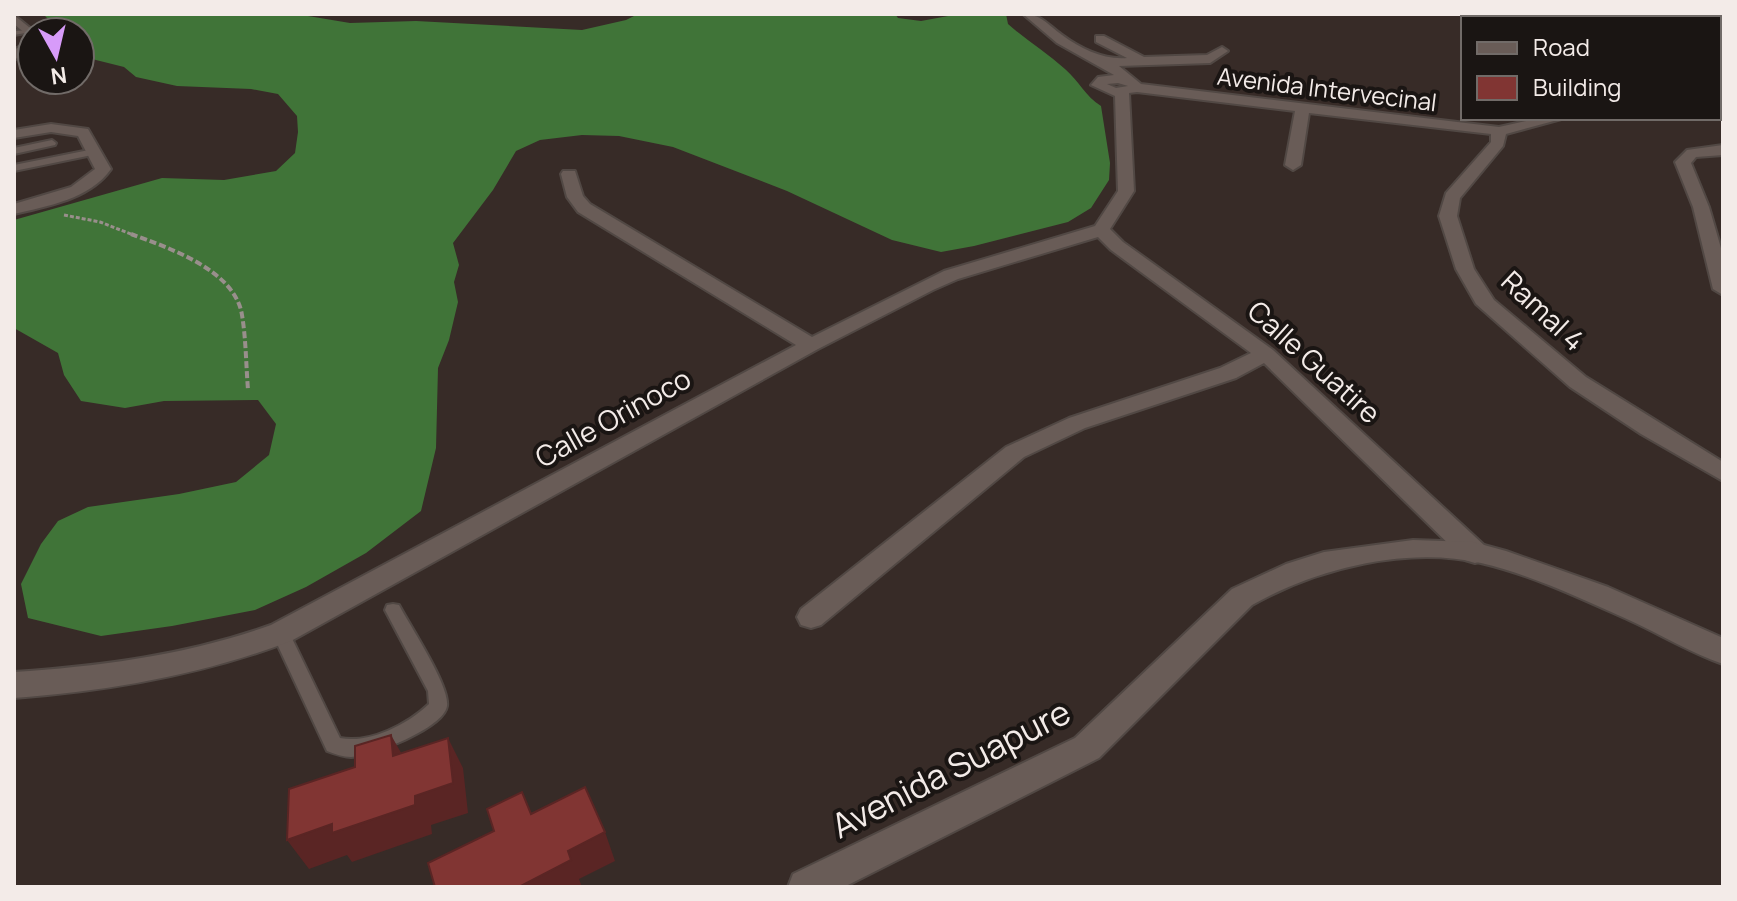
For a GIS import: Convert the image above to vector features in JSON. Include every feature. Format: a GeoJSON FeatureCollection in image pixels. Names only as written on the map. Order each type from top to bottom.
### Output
{"type":"FeatureCollection","features":[{"type":"Feature","properties":{"kind":"street"},"geometry":{"type":"LineString","coordinates":[[1021,14],[1030,29],[1086,65],[1210,59],[1222,51]]}},
{"type":"Feature","properties":{"kind":"street"},"geometry":{"type":"LineString","coordinates":[[1029,14],[1061,40],[1108,64],[1129,87],[1126,191],[1101,230]]}},
{"type":"Feature","properties":{"kind":"street"},"geometry":{"type":"LineString","coordinates":[[1030,29],[1047,27]]}},
{"type":"Feature","properties":{"kind":"street"},"geometry":{"type":"LineString","coordinates":[[1100,39],[1142,61]]}},
{"type":"Feature","properties":{"kind":"street","name":"Avenida Intervecinal"},"geometry":{"type":"LineString","coordinates":[[1086,65],[1100,81],[1302,110],[1505,126],[1545,120]]}},
{"type":"Feature","properties":{"kind":"street"},"geometry":{"type":"LineString","coordinates":[[1293,165],[1302,110]]}},
{"type":"Feature","properties":{"kind":"street","name":"Ramal 4"},"geometry":{"type":"LineString","coordinates":[[1505,126],[1498,143],[1452,197],[1448,216],[1465,269],[1486,304],[1578,382],[1723,473]]}},
{"type":"Feature","properties":{"kind":"street"},"geometry":{"type":"LineString","coordinates":[[14,134],[51,128],[83,132],[103,169],[100,175],[62,196],[16,209]]}},
{"type":"Feature","properties":{"kind":"street"},"geometry":{"type":"LineString","coordinates":[[1723,150],[1692,153],[1683,162],[1701,207],[1723,289]]}},
{"type":"Feature","properties":{"kind":"street"},"geometry":{"type":"LineString","coordinates":[[569,174],[575,197],[584,208],[811,345]]}},
{"type":"Feature","properties":{"kind":"street","name":"Calle Orinoco"},"geometry":{"type":"LineString","coordinates":[[14,685],[112,677],[186,665],[232,653],[281,633],[811,345],[951,275],[1101,230]]}},
{"type":"Feature","properties":{"kind":"street","name":"Calle Guatire"},"geometry":{"type":"LineString","coordinates":[[1101,230],[1117,246],[1266,354],[1475,553]]}},
{"type":"Feature","properties":{"kind":"street"},"geometry":{"type":"LineString","coordinates":[[811,617],[1015,452],[1077,423],[1228,373],[1266,354]]}},
{"type":"Feature","properties":{"kind":"street","name":"Avenida Suapure"},"geometry":{"type":"LineString","coordinates":[[806,887],[1087,748],[1242,597],[1270,579],[1347,556],[1386,550],[1475,553],[1583,588],[1656,618],[1723,652]]}},
{"type":"Feature","properties":{"kind":"lane"},"geometry":{"type":"LineString","coordinates":[[14,151],[52,143]]}},
{"type":"Feature","properties":{"kind":"lane"},"geometry":{"type":"LineString","coordinates":[[14,168],[94,152]]}},
{"type":"Feature","properties":{"kind":"lane"},"geometry":{"type":"LineString","coordinates":[[281,633],[334,745],[352,749],[391,736],[429,717],[438,707],[437,691],[393,610]]}},
{"type":"Feature","properties":{"kind":"path"},"geometry":{"type":"LineString","coordinates":[[16,209],[113,226],[174,250],[229,284],[242,312],[248,390]]}},
{"type":"Feature","properties":{"kind":"green space"},"geometry":{"type":"Polygon","coordinates":[[[28,14],[296,14],[350,23],[416,21],[582,30],[626,20],[638,14],[895,14],[898,18],[921,21],[959,14],[1006,14],[1008,24],[1065,69],[1101,106],[1110,163],[1109,180],[1091,208],[1068,222],[941,252],[892,240],[787,191],[673,147],[619,136],[582,135],[540,140],[516,151],[493,190],[453,243],[459,265],[454,282],[458,302],[449,340],[438,368],[436,448],[421,511],[366,553],[306,587],[255,610],[101,636],[28,618],[21,584],[41,544],[58,521],[88,507],[236,482],[269,455],[276,424],[258,400],[164,401],[125,408],[81,401],[64,375],[58,353],[14,328],[14,220],[162,178],[224,180],[276,171],[295,153],[297,116],[278,94],[251,89],[177,86],[136,77],[124,67],[96,60],[96,16],[28,14]]]}},
{"type":"Feature","properties":{"kind":"building"},"geometry":{"type":"Polygon","coordinates":[[[391,735],[393,756],[448,738],[453,783],[415,796],[415,805],[332,833],[332,824],[287,840],[289,789],[355,767],[355,746],[391,735]]]}},
{"type":"Feature","properties":{"kind":"building"},"geometry":{"type":"Polygon","coordinates":[[[585,787],[605,832],[568,851],[571,860],[519,887],[435,887],[428,863],[494,831],[487,809],[522,792],[531,814],[585,787]]]}}]}
